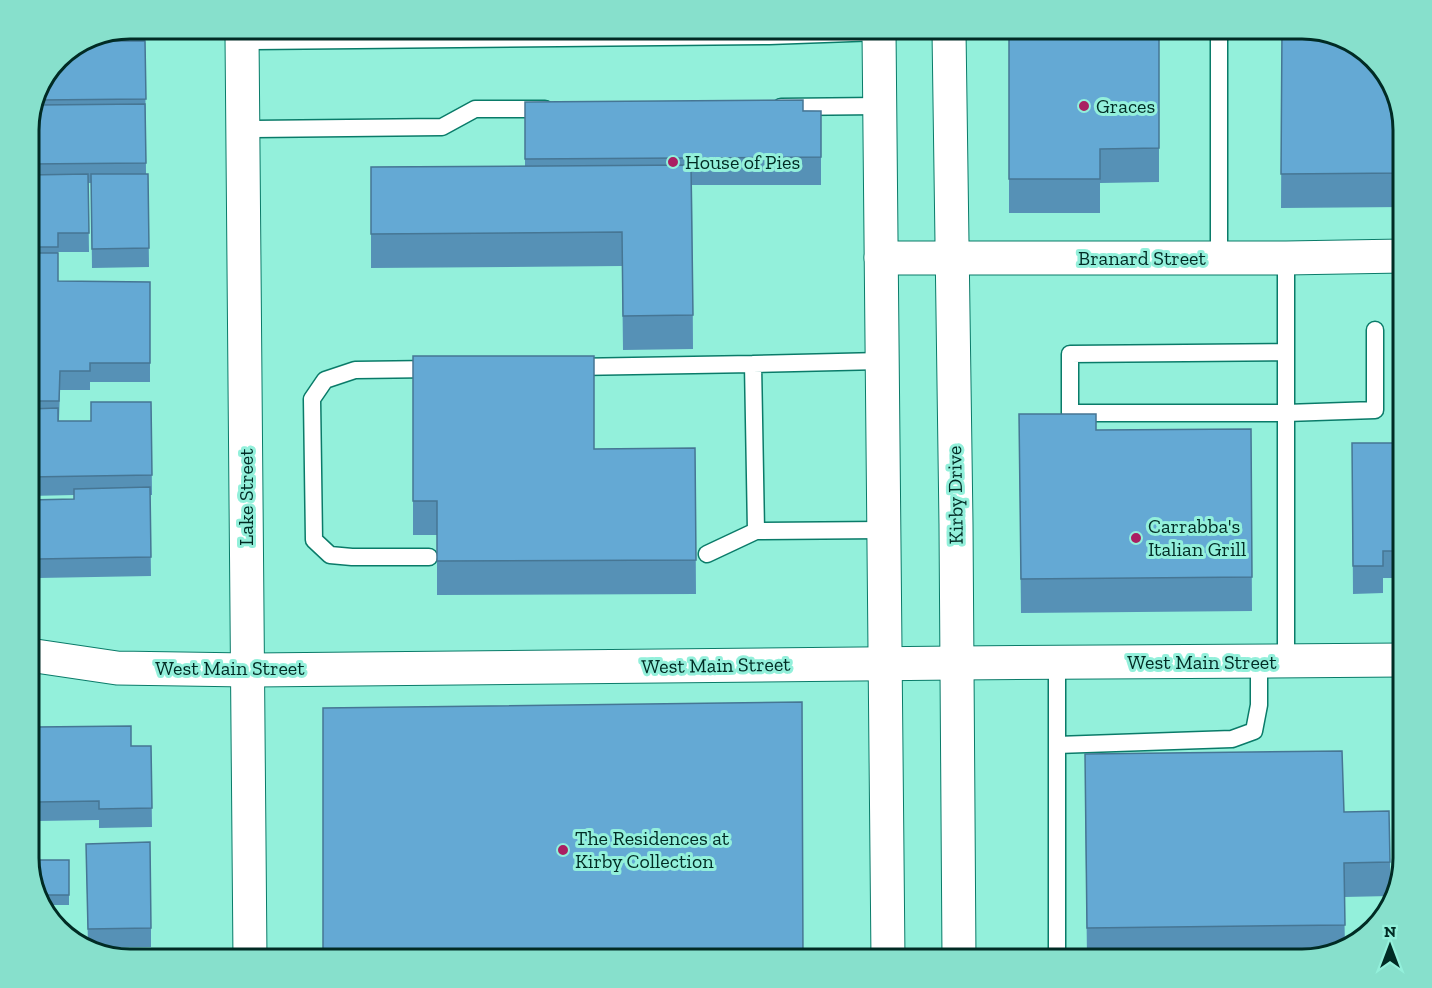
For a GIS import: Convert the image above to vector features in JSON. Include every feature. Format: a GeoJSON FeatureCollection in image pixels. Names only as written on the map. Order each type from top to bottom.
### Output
{"type":"FeatureCollection","features":[{"type":"Feature","properties":{"kind":"street","name":"Lake Street"},"geometry":{"type":"LineString","coordinates":[[242,39],[250,949]]}},
{"type":"Feature","properties":{"kind":"street"},"geometry":{"type":"LineString","coordinates":[[879,39],[888,949]]}},
{"type":"Feature","properties":{"kind":"street","name":"Kirby Drive"},"geometry":{"type":"LineString","coordinates":[[949,39],[959,949]]}},
{"type":"Feature","properties":{"kind":"street","name":"Branard Street"},"geometry":{"type":"LineString","coordinates":[[881,258],[1393,256]]}},
{"type":"Feature","properties":{"kind":"street","name":"West Main Street"},"geometry":{"type":"LineString","coordinates":[[39,656],[117,668],[247,670],[1393,660]]}},
{"type":"Feature","properties":{"kind":"lane"},"geometry":{"type":"LineString","coordinates":[[1220,39],[1220,258]]}},
{"type":"Feature","properties":{"kind":"lane"},"geometry":{"type":"LineString","coordinates":[[760,107],[879,106]]}},
{"type":"Feature","properties":{"kind":"lane"},"geometry":{"type":"LineString","coordinates":[[243,129],[442,127],[475,109],[558,109]]}},
{"type":"Feature","properties":{"kind":"lane"},"geometry":{"type":"LineString","coordinates":[[1057,745],[1232,739],[1254,731],[1272,662],[1286,413],[1286,258]]}},
{"type":"Feature","properties":{"kind":"lane"},"geometry":{"type":"LineString","coordinates":[[1286,352],[1070,354],[1070,413],[1286,413],[1375,410],[1375,330]]}},
{"type":"Feature","properties":{"kind":"lane"},"geometry":{"type":"LineString","coordinates":[[556,367],[882,361]]}},
{"type":"Feature","properties":{"kind":"lane"},"geometry":{"type":"LineString","coordinates":[[753,364],[756,531]]}},
{"type":"Feature","properties":{"kind":"lane"},"geometry":{"type":"LineString","coordinates":[[429,557],[330,555],[314,540],[312,399],[325,380],[355,370],[452,368]]}},
{"type":"Feature","properties":{"kind":"lane"},"geometry":{"type":"LineString","coordinates":[[707,554],[756,531],[883,530]]}},
{"type":"Feature","properties":{"kind":"lane"},"geometry":{"type":"LineString","coordinates":[[1057,662],[1057,949]]}},
{"type":"Feature","properties":{"kind":"building","name":"Graces"},"geometry":{"type":"Polygon","coordinates":[[[1009,39],[1159,39],[1159,148],[1100,149],[1100,179],[1009,179],[1009,39]]]}},
{"type":"Feature","properties":{"kind":"building"},"geometry":{"type":"Polygon","coordinates":[[[1282,39],[1314,40],[1342,48],[1366,66],[1381,84],[1386,95],[1392,118],[1393,173],[1281,174],[1282,39]]]}},
{"type":"Feature","properties":{"kind":"building"},"geometry":{"type":"Polygon","coordinates":[[[112,41],[145,41],[146,99],[44,100],[54,79],[79,54],[112,41]]]}},
{"type":"Feature","properties":{"kind":"building"},"geometry":{"type":"Polygon","coordinates":[[[803,100],[803,111],[821,111],[821,157],[525,159],[525,102],[803,100]]]}},
{"type":"Feature","properties":{"kind":"building"},"geometry":{"type":"Polygon","coordinates":[[[145,104],[146,163],[39,164],[39,124],[42,105],[145,104]]]}},
{"type":"Feature","properties":{"kind":"building"},"geometry":{"type":"Polygon","coordinates":[[[691,165],[693,315],[623,316],[622,232],[371,234],[371,167],[691,165]]]}},
{"type":"Feature","properties":{"kind":"building"},"geometry":{"type":"Polygon","coordinates":[[[88,174],[89,233],[58,233],[58,247],[39,247],[39,175],[88,174]]]}},
{"type":"Feature","properties":{"kind":"building"},"geometry":{"type":"Polygon","coordinates":[[[91,174],[148,174],[149,248],[92,249],[91,174]]]}},
{"type":"Feature","properties":{"kind":"building"},"geometry":{"type":"Polygon","coordinates":[[[39,253],[58,253],[58,281],[150,282],[150,363],[90,363],[90,371],[60,371],[59,401],[39,401],[39,253]]]}},
{"type":"Feature","properties":{"kind":"building"},"geometry":{"type":"Polygon","coordinates":[[[413,356],[594,356],[594,449],[695,448],[696,560],[437,561],[437,501],[413,501],[413,356]]]}},
{"type":"Feature","properties":{"kind":"building"},"geometry":{"type":"Polygon","coordinates":[[[91,402],[151,402],[152,475],[39,477],[39,409],[58,408],[58,421],[91,421],[91,402]]]}},
{"type":"Feature","properties":{"kind":"building","name":"Carrabba's Italian Grill"},"geometry":{"type":"Polygon","coordinates":[[[1019,414],[1096,414],[1096,430],[1251,429],[1252,577],[1021,579],[1019,414]]]}},
{"type":"Feature","properties":{"kind":"building"},"geometry":{"type":"Polygon","coordinates":[[[1352,443],[1393,443],[1393,551],[1383,551],[1383,566],[1353,566],[1352,443]]]}},
{"type":"Feature","properties":{"kind":"building"},"geometry":{"type":"Polygon","coordinates":[[[150,487],[151,557],[39,559],[39,500],[74,499],[74,489],[150,487]]]}},
{"type":"Feature","properties":{"kind":"building","name":"The Residences at Kirby Collection"},"geometry":{"type":"Polygon","coordinates":[[[802,702],[803,949],[323,949],[323,708],[802,702]]]}},
{"type":"Feature","properties":{"kind":"building"},"geometry":{"type":"Polygon","coordinates":[[[131,726],[131,746],[151,746],[152,808],[99,809],[99,801],[39,802],[39,727],[131,726]]]}},
{"type":"Feature","properties":{"kind":"building"},"geometry":{"type":"Polygon","coordinates":[[[1342,751],[1344,812],[1389,811],[1390,862],[1344,863],[1345,925],[1087,928],[1085,754],[1342,751]]]}},
{"type":"Feature","properties":{"kind":"building"},"geometry":{"type":"Polygon","coordinates":[[[150,842],[151,928],[88,929],[86,844],[150,842]]]}},
{"type":"Feature","properties":{"kind":"building"},"geometry":{"type":"Polygon","coordinates":[[[39,860],[69,860],[69,895],[47,895],[42,882],[39,860]]]}},
{"type":"Feature","properties":{"kind":"place","name":"Graces"},"geometry":{"type":"Point","coordinates":[1084,106]}},
{"type":"Feature","properties":{"kind":"place","name":"House of Pies"},"geometry":{"type":"Point","coordinates":[673,162]}},
{"type":"Feature","properties":{"kind":"place","name":"Carrabba's Italian Grill"},"geometry":{"type":"Point","coordinates":[1136,538]}},
{"type":"Feature","properties":{"kind":"place","name":"The Residences at Kirby Collection"},"geometry":{"type":"Point","coordinates":[563,850]}}]}
